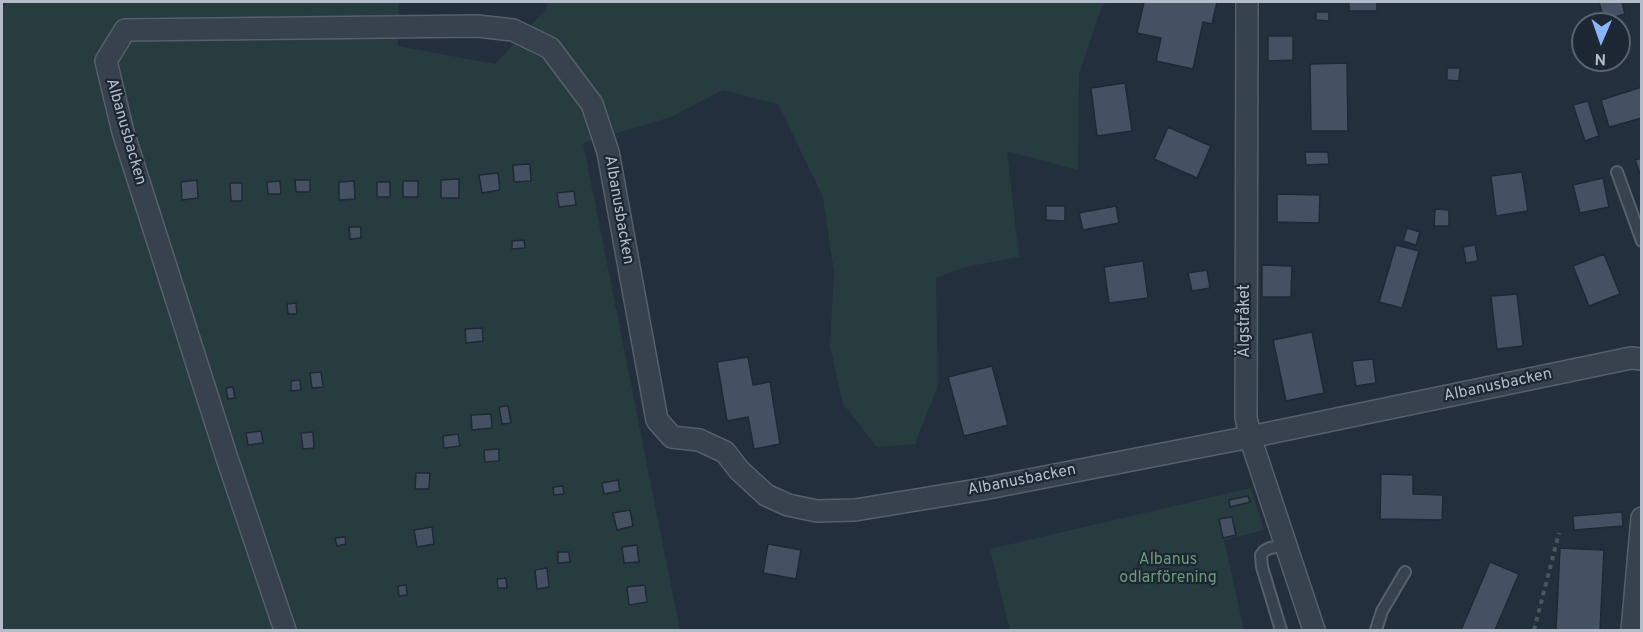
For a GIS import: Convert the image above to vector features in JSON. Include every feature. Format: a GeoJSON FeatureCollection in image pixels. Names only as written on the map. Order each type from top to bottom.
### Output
{"type":"FeatureCollection","features":[{"type":"Feature","properties":{"kind":"street","name":"Älgstråket"},"geometry":{"type":"LineString","coordinates":[[1247,2],[1246,417],[1250,437],[1314,630]]}},
{"type":"Feature","properties":{"kind":"street","name":"Albanusbacken"},"geometry":{"type":"LineString","coordinates":[[285,630],[227,458],[123,132],[105,61],[125,30],[477,26],[513,30],[550,48],[592,104],[608,152],[657,420],[672,437],[699,440],[725,452],[739,470],[766,495],[788,505],[817,511],[855,510],[979,489],[1250,437],[1631,358],[1641,359]]}},
{"type":"Feature","properties":{"kind":"street"},"geometry":{"type":"LineString","coordinates":[[1632,630],[1641,518]]}},
{"type":"Feature","properties":{"kind":"lane"},"geometry":{"type":"LineString","coordinates":[[1617,172],[1641,241]]}},
{"type":"Feature","properties":{"kind":"lane"},"geometry":{"type":"LineString","coordinates":[[1281,630],[1262,567],[1261,555],[1270,548],[1287,545]]}},
{"type":"Feature","properties":{"kind":"lane"},"geometry":{"type":"LineString","coordinates":[[1376,630],[1382,611],[1404,572]]}},
{"type":"Feature","properties":{"kind":"path"},"geometry":{"type":"LineString","coordinates":[[1534,630],[1559,533]]}},
{"type":"Feature","properties":{"kind":"green space"},"geometry":{"type":"Polygon","coordinates":[[[8,2],[399,2],[398,46],[495,64],[544,11],[548,2],[1106,2],[1100,11],[1079,74],[1078,170],[1007,151],[1019,257],[965,267],[936,278],[938,385],[915,444],[877,447],[843,404],[830,346],[834,272],[823,197],[778,104],[723,90],[671,117],[583,143],[680,630],[2,630],[2,8],[8,2]]]}},
{"type":"Feature","properties":{"kind":"green space","name":"Albanus odlarförening"},"geometry":{"type":"Polygon","coordinates":[[[1251,488],[1264,530],[1224,540],[1244,630],[1010,630],[990,549],[1251,488]]]}},
{"type":"Feature","properties":{"kind":"building"},"geometry":{"type":"Polygon","coordinates":[[[1144,2],[1217,2],[1212,24],[1203,22],[1193,69],[1156,61],[1161,38],[1137,33],[1144,2]]]}},
{"type":"Feature","properties":{"kind":"building"},"geometry":{"type":"Polygon","coordinates":[[[1349,2],[1377,2],[1377,11],[1349,11],[1349,2]]]}},
{"type":"Feature","properties":{"kind":"building"},"geometry":{"type":"Polygon","coordinates":[[[1599,2],[1622,2],[1624,12],[1602,12],[1599,2]]]}},
{"type":"Feature","properties":{"kind":"building"},"geometry":{"type":"Polygon","coordinates":[[[1316,12],[1329,12],[1329,21],[1316,20],[1316,12]]]}},
{"type":"Feature","properties":{"kind":"building"},"geometry":{"type":"Polygon","coordinates":[[[1268,36],[1293,36],[1293,60],[1268,61],[1268,36]]]}},
{"type":"Feature","properties":{"kind":"building"},"geometry":{"type":"Polygon","coordinates":[[[1347,63],[1348,131],[1311,131],[1310,64],[1347,63]]]}},
{"type":"Feature","properties":{"kind":"building"},"geometry":{"type":"Polygon","coordinates":[[[1447,68],[1460,68],[1459,81],[1447,80],[1447,68]]]}},
{"type":"Feature","properties":{"kind":"building"},"geometry":{"type":"Polygon","coordinates":[[[1125,83],[1132,131],[1097,136],[1091,88],[1125,83]]]}},
{"type":"Feature","properties":{"kind":"building"},"geometry":{"type":"Polygon","coordinates":[[[1642,87],[1642,118],[1609,127],[1601,100],[1642,87]]]}},
{"type":"Feature","properties":{"kind":"building"},"geometry":{"type":"Polygon","coordinates":[[[1588,101],[1599,136],[1585,141],[1573,105],[1588,101]]]}},
{"type":"Feature","properties":{"kind":"building"},"geometry":{"type":"Polygon","coordinates":[[[1168,127],[1211,146],[1197,178],[1154,159],[1168,127]]]}},
{"type":"Feature","properties":{"kind":"building"},"geometry":{"type":"Polygon","coordinates":[[[1305,152],[1328,152],[1329,164],[1306,165],[1305,152]]]}},
{"type":"Feature","properties":{"kind":"building"},"geometry":{"type":"Polygon","coordinates":[[[1642,158],[1642,179],[1635,160],[1642,158]]]}},
{"type":"Feature","properties":{"kind":"building"},"geometry":{"type":"Polygon","coordinates":[[[530,164],[531,181],[514,182],[513,165],[530,164]]]}},
{"type":"Feature","properties":{"kind":"building"},"geometry":{"type":"Polygon","coordinates":[[[1522,172],[1528,211],[1496,216],[1491,176],[1522,172]]]}},
{"type":"Feature","properties":{"kind":"building"},"geometry":{"type":"Polygon","coordinates":[[[498,173],[500,190],[482,193],[479,175],[498,173]]]}},
{"type":"Feature","properties":{"kind":"building"},"geometry":{"type":"Polygon","coordinates":[[[1603,178],[1609,207],[1580,213],[1573,185],[1603,178]]]}},
{"type":"Feature","properties":{"kind":"building"},"geometry":{"type":"Polygon","coordinates":[[[459,179],[459,198],[441,198],[441,180],[459,179]]]}},
{"type":"Feature","properties":{"kind":"building"},"geometry":{"type":"Polygon","coordinates":[[[197,180],[198,198],[182,200],[181,182],[197,180]]]}},
{"type":"Feature","properties":{"kind":"building"},"geometry":{"type":"Polygon","coordinates":[[[295,180],[310,180],[310,192],[296,192],[295,180]]]}},
{"type":"Feature","properties":{"kind":"building"},"geometry":{"type":"Polygon","coordinates":[[[280,181],[281,194],[268,194],[267,182],[280,181]]]}},
{"type":"Feature","properties":{"kind":"building"},"geometry":{"type":"Polygon","coordinates":[[[354,181],[355,199],[339,200],[339,182],[354,181]]]}},
{"type":"Feature","properties":{"kind":"building"},"geometry":{"type":"Polygon","coordinates":[[[403,181],[418,181],[418,197],[403,197],[403,181]]]}},
{"type":"Feature","properties":{"kind":"building"},"geometry":{"type":"Polygon","coordinates":[[[377,182],[390,182],[390,197],[377,197],[377,182]]]}},
{"type":"Feature","properties":{"kind":"building"},"geometry":{"type":"Polygon","coordinates":[[[230,183],[242,183],[242,201],[231,201],[230,183]]]}},
{"type":"Feature","properties":{"kind":"building"},"geometry":{"type":"Polygon","coordinates":[[[574,191],[576,205],[559,207],[557,193],[574,191]]]}},
{"type":"Feature","properties":{"kind":"building"},"geometry":{"type":"Polygon","coordinates":[[[1277,194],[1320,195],[1319,223],[1277,222],[1277,194]]]}},
{"type":"Feature","properties":{"kind":"building"},"geometry":{"type":"Polygon","coordinates":[[[1046,206],[1065,206],[1065,221],[1046,220],[1046,206]]]}},
{"type":"Feature","properties":{"kind":"building"},"geometry":{"type":"Polygon","coordinates":[[[1116,206],[1119,223],[1083,230],[1079,213],[1116,206]]]}},
{"type":"Feature","properties":{"kind":"building"},"geometry":{"type":"Polygon","coordinates":[[[1435,209],[1449,210],[1449,226],[1434,226],[1435,209]]]}},
{"type":"Feature","properties":{"kind":"building"},"geometry":{"type":"Polygon","coordinates":[[[349,227],[361,227],[361,238],[350,239],[349,227]]]}},
{"type":"Feature","properties":{"kind":"building"},"geometry":{"type":"Polygon","coordinates":[[[1407,228],[1420,232],[1416,245],[1403,241],[1407,228]]]}},
{"type":"Feature","properties":{"kind":"building"},"geometry":{"type":"Polygon","coordinates":[[[524,240],[525,248],[512,249],[512,241],[524,240]]]}},
{"type":"Feature","properties":{"kind":"building"},"geometry":{"type":"Polygon","coordinates":[[[1396,245],[1419,251],[1402,308],[1379,302],[1396,245]]]}},
{"type":"Feature","properties":{"kind":"building"},"geometry":{"type":"Polygon","coordinates":[[[1475,245],[1478,261],[1466,263],[1463,247],[1475,245]]]}},
{"type":"Feature","properties":{"kind":"building"},"geometry":{"type":"Polygon","coordinates":[[[1604,254],[1620,294],[1589,306],[1573,266],[1604,254]]]}},
{"type":"Feature","properties":{"kind":"building"},"geometry":{"type":"Polygon","coordinates":[[[1143,261],[1148,298],[1109,303],[1104,267],[1143,261]]]}},
{"type":"Feature","properties":{"kind":"building"},"geometry":{"type":"Polygon","coordinates":[[[1262,265],[1292,266],[1291,297],[1262,297],[1262,265]]]}},
{"type":"Feature","properties":{"kind":"building"},"geometry":{"type":"Polygon","coordinates":[[[1207,270],[1210,288],[1192,291],[1188,273],[1207,270]]]}},
{"type":"Feature","properties":{"kind":"building"},"geometry":{"type":"Polygon","coordinates":[[[1517,294],[1523,346],[1497,349],[1491,296],[1517,294]]]}},
{"type":"Feature","properties":{"kind":"building"},"geometry":{"type":"Polygon","coordinates":[[[296,303],[297,314],[288,314],[287,304],[296,303]]]}},
{"type":"Feature","properties":{"kind":"building"},"geometry":{"type":"Polygon","coordinates":[[[482,328],[483,341],[466,343],[465,329],[482,328]]]}},
{"type":"Feature","properties":{"kind":"building"},"geometry":{"type":"Polygon","coordinates":[[[1312,332],[1324,393],[1286,401],[1273,340],[1312,332]]]}},
{"type":"Feature","properties":{"kind":"building"},"geometry":{"type":"Polygon","coordinates":[[[748,357],[753,385],[770,382],[780,444],[754,449],[748,417],[727,421],[717,362],[748,357]]]}},
{"type":"Feature","properties":{"kind":"building"},"geometry":{"type":"Polygon","coordinates":[[[1373,359],[1376,383],[1356,386],[1352,361],[1373,359]]]}},
{"type":"Feature","properties":{"kind":"building"},"geometry":{"type":"Polygon","coordinates":[[[992,366],[1008,425],[964,436],[948,377],[992,366]]]}},
{"type":"Feature","properties":{"kind":"building"},"geometry":{"type":"Polygon","coordinates":[[[321,372],[323,387],[312,388],[310,373],[321,372]]]}},
{"type":"Feature","properties":{"kind":"building"},"geometry":{"type":"Polygon","coordinates":[[[300,380],[301,390],[291,391],[291,381],[300,380]]]}},
{"type":"Feature","properties":{"kind":"building"},"geometry":{"type":"Polygon","coordinates":[[[233,387],[235,398],[228,399],[226,388],[233,387]]]}},
{"type":"Feature","properties":{"kind":"building"},"geometry":{"type":"Polygon","coordinates":[[[508,406],[511,423],[502,424],[499,407],[508,406]]]}},
{"type":"Feature","properties":{"kind":"building"},"geometry":{"type":"Polygon","coordinates":[[[491,414],[492,428],[472,430],[471,415],[491,414]]]}},
{"type":"Feature","properties":{"kind":"building"},"geometry":{"type":"Polygon","coordinates":[[[261,431],[263,443],[248,445],[246,433],[261,431]]]}},
{"type":"Feature","properties":{"kind":"building"},"geometry":{"type":"Polygon","coordinates":[[[313,432],[314,448],[303,449],[301,433],[313,432]]]}},
{"type":"Feature","properties":{"kind":"building"},"geometry":{"type":"Polygon","coordinates":[[[458,434],[460,446],[444,448],[443,436],[458,434]]]}},
{"type":"Feature","properties":{"kind":"building"},"geometry":{"type":"Polygon","coordinates":[[[499,449],[499,461],[485,462],[484,450],[499,449]]]}},
{"type":"Feature","properties":{"kind":"building"},"geometry":{"type":"Polygon","coordinates":[[[416,473],[430,473],[429,489],[415,489],[416,473]]]}},
{"type":"Feature","properties":{"kind":"building"},"geometry":{"type":"Polygon","coordinates":[[[1381,474],[1413,475],[1413,494],[1443,495],[1442,520],[1380,519],[1381,474]]]}},
{"type":"Feature","properties":{"kind":"building"},"geometry":{"type":"Polygon","coordinates":[[[618,480],[620,491],[604,494],[602,483],[618,480]]]}},
{"type":"Feature","properties":{"kind":"building"},"geometry":{"type":"Polygon","coordinates":[[[563,486],[564,494],[554,495],[553,487],[563,486]]]}},
{"type":"Feature","properties":{"kind":"building"},"geometry":{"type":"Polygon","coordinates":[[[1248,496],[1250,502],[1230,507],[1229,500],[1248,496]]]}},
{"type":"Feature","properties":{"kind":"building"},"geometry":{"type":"Polygon","coordinates":[[[630,510],[633,526],[617,530],[613,513],[630,510]]]}},
{"type":"Feature","properties":{"kind":"building"},"geometry":{"type":"Polygon","coordinates":[[[1622,512],[1623,526],[1574,530],[1573,516],[1622,512]]]}},
{"type":"Feature","properties":{"kind":"building"},"geometry":{"type":"Polygon","coordinates":[[[1232,517],[1236,535],[1223,538],[1219,519],[1232,517]]]}},
{"type":"Feature","properties":{"kind":"building"},"geometry":{"type":"Polygon","coordinates":[[[432,527],[434,544],[417,547],[414,530],[432,527]]]}},
{"type":"Feature","properties":{"kind":"building"},"geometry":{"type":"Polygon","coordinates":[[[345,537],[346,544],[337,546],[335,538],[345,537]]]}},
{"type":"Feature","properties":{"kind":"building"},"geometry":{"type":"Polygon","coordinates":[[[768,544],[801,550],[796,579],[763,573],[768,544]]]}},
{"type":"Feature","properties":{"kind":"building"},"geometry":{"type":"Polygon","coordinates":[[[637,545],[639,562],[624,563],[622,547],[637,545]]]}},
{"type":"Feature","properties":{"kind":"building"},"geometry":{"type":"Polygon","coordinates":[[[1560,548],[1604,550],[1600,630],[1556,630],[1560,548]]]}},
{"type":"Feature","properties":{"kind":"building"},"geometry":{"type":"Polygon","coordinates":[[[558,552],[569,552],[570,562],[558,563],[558,552]]]}},
{"type":"Feature","properties":{"kind":"building"},"geometry":{"type":"Polygon","coordinates":[[[1490,562],[1519,574],[1495,630],[1461,630],[1490,562]]]}},
{"type":"Feature","properties":{"kind":"building"},"geometry":{"type":"Polygon","coordinates":[[[547,568],[549,587],[537,589],[535,570],[547,568]]]}},
{"type":"Feature","properties":{"kind":"building"},"geometry":{"type":"Polygon","coordinates":[[[506,578],[507,588],[498,588],[497,579],[506,578]]]}},
{"type":"Feature","properties":{"kind":"building"},"geometry":{"type":"Polygon","coordinates":[[[406,585],[407,595],[399,596],[398,586],[406,585]]]}},
{"type":"Feature","properties":{"kind":"building"},"geometry":{"type":"Polygon","coordinates":[[[645,585],[647,602],[629,605],[627,587],[645,585]]]}}]}
